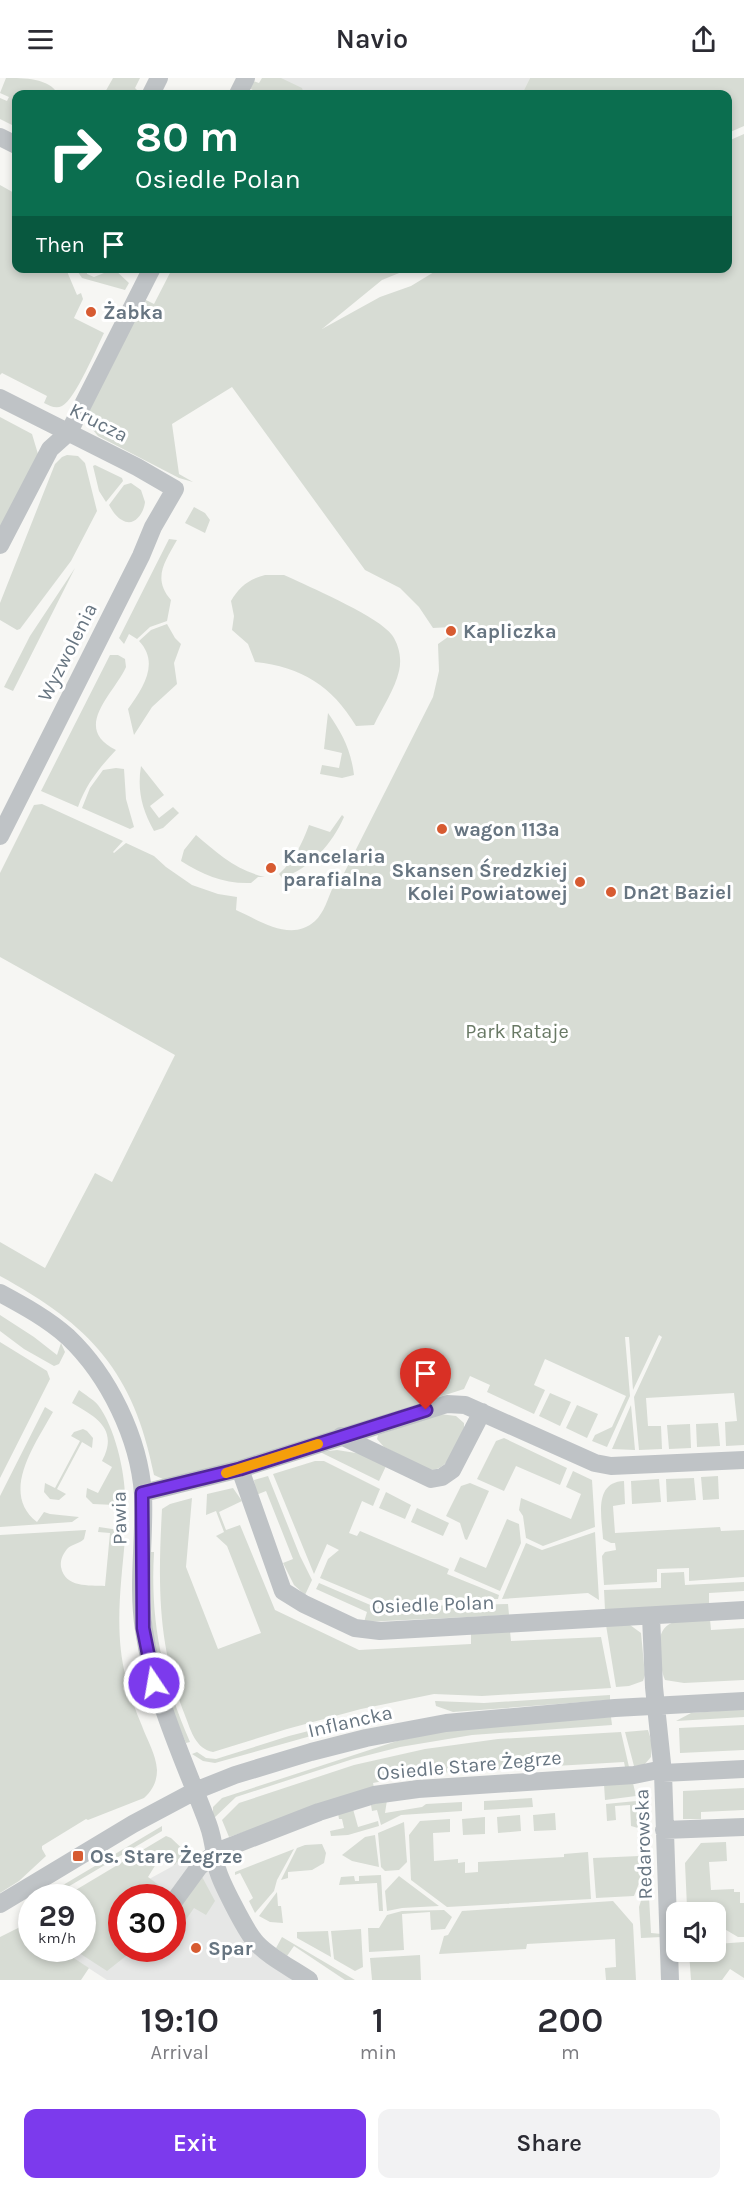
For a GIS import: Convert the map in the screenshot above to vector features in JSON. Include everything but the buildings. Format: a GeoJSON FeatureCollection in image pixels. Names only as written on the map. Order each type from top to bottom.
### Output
{"type":"FeatureCollection","features":[{"type":"Feature","properties":{"kind":"street"},"geometry":{"type":"LineString","coordinates":[[0,545],[50,449],[69,432],[149,273]]}},
{"type":"Feature","properties":{"kind":"street","name":"Krucza"},"geometry":{"type":"LineString","coordinates":[[0,398],[175,489]]}},
{"type":"Feature","properties":{"kind":"street","name":"Wyzwolenia"},"geometry":{"type":"LineString","coordinates":[[0,836],[141,556],[153,527],[175,489]]}},
{"type":"Feature","properties":{"kind":"street","name":"Pawia"},"geometry":{"type":"LineString","coordinates":[[0,1293],[51,1323],[68,1337],[97,1370],[113,1396],[130,1436],[142,1493],[142,1600],[145,1638],[154,1683],[195,1791]]}},
{"type":"Feature","properties":{"kind":"street"},"geometry":{"type":"LineString","coordinates":[[142,1493],[240,1469],[447,1404],[465,1405],[600,1464],[611,1466],[744,1460]]}},
{"type":"Feature","properties":{"kind":"street"},"geometry":{"type":"LineString","coordinates":[[341,1436],[431,1479],[442,1477],[452,1470],[482,1412]]}},
{"type":"Feature","properties":{"kind":"street","name":"Osiedle Polan"},"geometry":{"type":"LineString","coordinates":[[240,1469],[283,1592],[355,1628],[380,1631],[744,1610]]}},
{"type":"Feature","properties":{"kind":"street"},"geometry":{"type":"LineString","coordinates":[[651,1616],[656,1706]]}},
{"type":"Feature","properties":{"kind":"street","name":"Inflancka"},"geometry":{"type":"LineString","coordinates":[[0,1904],[133,1824],[195,1791],[236,1775],[311,1752],[366,1738],[446,1723],[744,1701]]}},
{"type":"Feature","properties":{"kind":"street","name":"Redarowska"},"geometry":{"type":"LineString","coordinates":[[656,1706],[663,1771],[670,1980]]}},
{"type":"Feature","properties":{"kind":"street","name":"Osiedle Stare Żegrze"},"geometry":{"type":"LineString","coordinates":[[186,1885],[199,1868],[216,1852],[319,1812],[374,1795],[418,1789],[634,1775],[663,1771],[744,1769]]}},
{"type":"Feature","properties":{"kind":"street"},"geometry":{"type":"LineString","coordinates":[[195,1791],[216,1852],[217,1869],[244,1924],[255,1942],[309,1980]]}},
{"type":"Feature","properties":{"kind":"street"},"geometry":{"type":"LineString","coordinates":[[664,1830],[744,1827]]}},
{"type":"Feature","properties":{"kind":"shaded area"},"geometry":{"type":"Polygon","coordinates":[[[262,78],[530,78],[524,90],[264,90],[262,78]]]}},
{"type":"Feature","properties":{"kind":"shaded area"},"geometry":{"type":"Polygon","coordinates":[[[193,1852],[202,1853],[210,1876],[247,1946],[295,1980],[107,1980],[79,1962],[96,1962],[96,1922],[108,1901],[108,1962],[186,1962],[186,1884],[140,1884],[193,1852]]]}},
{"type":"Feature","properties":{"kind":"green space"},"geometry":{"type":"Polygon","coordinates":[[[6,78],[42,82],[55,90],[12,90],[12,125],[0,119],[0,98],[7,101],[9,97],[0,93],[6,78]]]}},
{"type":"Feature","properties":{"kind":"green space"},"geometry":{"type":"Polygon","coordinates":[[[113,78],[140,78],[135,88],[137,90],[106,90],[113,78]]]}},
{"type":"Feature","properties":{"kind":"green space"},"geometry":{"type":"Polygon","coordinates":[[[262,78],[281,78],[303,90],[253,90],[249,88],[253,81],[259,83],[262,78]]]}},
{"type":"Feature","properties":{"kind":"green space"},"geometry":{"type":"Polygon","coordinates":[[[530,78],[744,78],[744,126],[732,131],[732,90],[524,90],[530,78]]]}},
{"type":"Feature","properties":{"kind":"green space","name":"Park Rataje"},"geometry":{"type":"Polygon","coordinates":[[[744,134],[744,1445],[726,1446],[725,1422],[737,1421],[734,1393],[646,1398],[648,1426],[661,1426],[662,1449],[639,1450],[634,1397],[662,1337],[659,1335],[633,1390],[629,1337],[625,1337],[630,1396],[607,1447],[592,1441],[595,1435],[612,1427],[626,1396],[545,1359],[534,1385],[545,1390],[534,1414],[487,1392],[490,1385],[470,1376],[464,1389],[203,1473],[165,1480],[154,1475],[134,1407],[120,1380],[103,1355],[83,1333],[59,1313],[0,1276],[0,1242],[45,1268],[95,1173],[112,1182],[175,1055],[0,957],[0,873],[34,805],[42,804],[123,841],[114,853],[126,843],[154,856],[192,885],[218,894],[237,897],[236,910],[255,919],[286,930],[306,927],[318,918],[333,887],[336,889],[433,697],[439,671],[438,644],[455,632],[451,627],[433,628],[419,607],[400,588],[365,570],[232,387],[172,424],[179,474],[193,482],[179,478],[98,436],[89,425],[89,411],[144,299],[154,304],[170,273],[399,273],[382,280],[322,329],[380,297],[411,286],[432,273],[732,273],[732,139],[744,134]]]}},
{"type":"Feature","properties":{"kind":"green space"},"geometry":{"type":"Polygon","coordinates":[[[0,185],[12,192],[12,273],[68,273],[77,295],[81,293],[83,299],[74,318],[104,333],[79,384],[67,402],[60,407],[44,403],[47,396],[2,373],[0,375],[0,185]]]}},
{"type":"Feature","properties":{"kind":"green space"},"geometry":{"type":"Polygon","coordinates":[[[79,273],[87,273],[94,277],[104,273],[118,273],[129,283],[125,290],[82,278],[79,273]]]}},
{"type":"Feature","properties":{"kind":"green space"},"geometry":{"type":"Polygon","coordinates":[[[0,417],[32,434],[38,454],[0,529],[0,417]]]}},
{"type":"Feature","properties":{"kind":"green space"},"geometry":{"type":"Polygon","coordinates":[[[67,455],[78,456],[85,463],[97,511],[71,561],[17,630],[0,620],[0,603],[55,464],[67,455]]]}},
{"type":"Feature","properties":{"kind":"green space"},"geometry":{"type":"Polygon","coordinates":[[[93,466],[122,478],[123,481],[106,502],[99,491],[93,466]]]}},
{"type":"Feature","properties":{"kind":"green space"},"geometry":{"type":"Polygon","coordinates":[[[131,483],[141,490],[145,502],[138,518],[126,522],[114,513],[109,505],[124,485],[131,483]]]}},
{"type":"Feature","properties":{"kind":"green space"},"geometry":{"type":"Polygon","coordinates":[[[194,507],[205,513],[210,520],[205,533],[185,523],[194,507]]]}},
{"type":"Feature","properties":{"kind":"green space"},"geometry":{"type":"Polygon","coordinates":[[[169,539],[177,540],[165,563],[161,577],[165,592],[171,600],[167,621],[150,627],[137,639],[129,634],[124,644],[119,638],[169,539]]]}},
{"type":"Feature","properties":{"kind":"green space"},"geometry":{"type":"Polygon","coordinates":[[[75,568],[13,691],[4,687],[30,636],[75,568]]]}},
{"type":"Feature","properties":{"kind":"green space"},"geometry":{"type":"Polygon","coordinates":[[[265,575],[284,575],[316,590],[361,612],[392,635],[399,652],[399,671],[374,725],[356,726],[347,712],[326,689],[301,674],[287,668],[255,662],[248,644],[232,630],[234,616],[231,601],[245,584],[265,575]]]}},
{"type":"Feature","properties":{"kind":"green space"},"geometry":{"type":"Polygon","coordinates":[[[167,624],[181,644],[174,663],[177,684],[152,707],[134,735],[128,709],[144,684],[149,667],[145,649],[139,641],[151,630],[167,624]]]}},
{"type":"Feature","properties":{"kind":"green space"},"geometry":{"type":"Polygon","coordinates":[[[110,655],[118,655],[125,659],[126,667],[106,699],[96,721],[97,732],[103,741],[116,750],[94,776],[78,807],[41,791],[110,655]]]}},
{"type":"Feature","properties":{"kind":"green space"},"geometry":{"type":"Polygon","coordinates":[[[328,713],[345,742],[354,775],[342,778],[320,774],[322,765],[339,768],[342,753],[324,749],[328,713]]]}},
{"type":"Feature","properties":{"kind":"green space"},"geometry":{"type":"Polygon","coordinates":[[[141,766],[164,795],[150,806],[159,818],[173,807],[179,813],[163,828],[154,831],[142,800],[141,766]]]}},
{"type":"Feature","properties":{"kind":"green space"},"geometry":{"type":"Polygon","coordinates":[[[124,769],[126,799],[134,827],[130,829],[82,808],[90,788],[103,770],[124,769]]]}},
{"type":"Feature","properties":{"kind":"green space"},"geometry":{"type":"Polygon","coordinates":[[[342,815],[344,817],[327,846],[302,868],[282,878],[279,874],[297,851],[309,825],[330,832],[342,815]]]}},
{"type":"Feature","properties":{"kind":"green space"},"geometry":{"type":"Polygon","coordinates":[[[196,835],[236,866],[265,877],[258,877],[251,883],[232,882],[214,878],[189,866],[181,861],[184,850],[196,835]]]}},
{"type":"Feature","properties":{"kind":"green space"},"geometry":{"type":"Polygon","coordinates":[[[0,1315],[57,1355],[61,1343],[65,1352],[59,1364],[54,1366],[24,1349],[0,1331],[0,1315]]]}},
{"type":"Feature","properties":{"kind":"green space"},"geometry":{"type":"Polygon","coordinates":[[[0,1342],[47,1371],[50,1379],[0,1478],[0,1342]]]}},
{"type":"Feature","properties":{"kind":"green space"},"geometry":{"type":"Polygon","coordinates":[[[79,1390],[98,1405],[110,1426],[121,1465],[125,1502],[115,1505],[93,1504],[86,1497],[87,1488],[98,1493],[112,1467],[102,1461],[108,1440],[102,1425],[89,1413],[72,1403],[79,1390]]]}},
{"type":"Feature","properties":{"kind":"green space"},"geometry":{"type":"Polygon","coordinates":[[[550,1393],[571,1402],[560,1426],[539,1416],[550,1393]]]}},
{"type":"Feature","properties":{"kind":"green space"},"geometry":{"type":"Polygon","coordinates":[[[577,1405],[598,1414],[587,1438],[566,1428],[577,1405]]]}},
{"type":"Feature","properties":{"kind":"green space"},"geometry":{"type":"Polygon","coordinates":[[[631,1405],[635,1450],[612,1449],[631,1405]]]}},
{"type":"Feature","properties":{"kind":"green space"},"geometry":{"type":"Polygon","coordinates":[[[45,1407],[53,1412],[37,1439],[24,1469],[21,1497],[26,1510],[37,1522],[44,1512],[79,1517],[72,1522],[0,1527],[0,1496],[45,1407]]]}},
{"type":"Feature","properties":{"kind":"green space"},"geometry":{"type":"Polygon","coordinates":[[[440,1414],[456,1416],[464,1423],[464,1428],[452,1455],[436,1469],[429,1470],[384,1447],[377,1439],[378,1435],[440,1414]]]}},
{"type":"Feature","properties":{"kind":"green space"},"geometry":{"type":"Polygon","coordinates":[[[718,1423],[720,1446],[697,1447],[696,1424],[718,1423]]]}},
{"type":"Feature","properties":{"kind":"green space"},"geometry":{"type":"Polygon","coordinates":[[[690,1424],[691,1448],[669,1449],[667,1425],[690,1424]]]}},
{"type":"Feature","properties":{"kind":"green space"},"geometry":{"type":"Polygon","coordinates":[[[83,1429],[93,1438],[92,1448],[82,1442],[57,1489],[66,1494],[59,1500],[50,1499],[44,1492],[45,1483],[55,1488],[80,1441],[71,1436],[74,1432],[83,1429]]]}},
{"type":"Feature","properties":{"kind":"green space"},"geometry":{"type":"Polygon","coordinates":[[[504,1438],[567,1468],[560,1485],[516,1466],[504,1491],[477,1479],[496,1441],[504,1438]]]}},
{"type":"Feature","properties":{"kind":"green space"},"geometry":{"type":"Polygon","coordinates":[[[337,1450],[362,1454],[386,1466],[379,1481],[320,1452],[337,1450]]]}},
{"type":"Feature","properties":{"kind":"green space"},"geometry":{"type":"Polygon","coordinates":[[[315,1461],[324,1461],[380,1489],[373,1506],[362,1501],[349,1533],[357,1536],[360,1531],[449,1569],[447,1574],[499,1595],[498,1599],[375,1601],[320,1578],[328,1559],[339,1550],[327,1544],[314,1574],[273,1474],[315,1461]]]}},
{"type":"Feature","properties":{"kind":"green space"},"geometry":{"type":"Polygon","coordinates":[[[573,1471],[592,1480],[595,1527],[543,1546],[526,1538],[523,1516],[519,1510],[521,1498],[571,1519],[581,1494],[566,1487],[573,1471]]]}},
{"type":"Feature","properties":{"kind":"green space"},"geometry":{"type":"Polygon","coordinates":[[[268,1476],[312,1580],[305,1595],[294,1585],[283,1563],[293,1559],[266,1491],[256,1495],[254,1480],[268,1476]]]}},
{"type":"Feature","properties":{"kind":"green space"},"geometry":{"type":"Polygon","coordinates":[[[718,1476],[719,1499],[703,1500],[701,1477],[718,1476]]]}},
{"type":"Feature","properties":{"kind":"green space"},"geometry":{"type":"Polygon","coordinates":[[[694,1478],[696,1500],[667,1502],[666,1479],[694,1478]]]}},
{"type":"Feature","properties":{"kind":"green space"},"geometry":{"type":"Polygon","coordinates":[[[659,1479],[661,1502],[632,1504],[631,1481],[659,1479]]]}},
{"type":"Feature","properties":{"kind":"green space"},"geometry":{"type":"Polygon","coordinates":[[[624,1481],[625,1504],[613,1506],[615,1533],[720,1527],[721,1531],[744,1530],[744,1577],[689,1581],[689,1568],[657,1569],[657,1582],[604,1585],[602,1556],[605,1552],[616,1550],[615,1543],[603,1539],[601,1512],[603,1494],[614,1483],[624,1481]]]}},
{"type":"Feature","properties":{"kind":"green space"},"geometry":{"type":"Polygon","coordinates":[[[470,1483],[489,1491],[467,1540],[460,1523],[446,1516],[461,1486],[470,1483]]]}},
{"type":"Feature","properties":{"kind":"green space"},"geometry":{"type":"Polygon","coordinates":[[[233,1488],[242,1501],[219,1512],[226,1530],[240,1525],[275,1610],[359,1650],[471,1644],[471,1633],[510,1631],[511,1641],[601,1637],[611,1688],[482,1696],[434,1694],[361,1709],[213,1752],[207,1750],[198,1743],[190,1728],[169,1666],[160,1590],[162,1509],[170,1504],[192,1498],[186,1567],[218,1649],[261,1633],[227,1546],[216,1536],[224,1532],[216,1511],[206,1515],[207,1494],[233,1488]]]}},
{"type":"Feature","properties":{"kind":"green space"},"geometry":{"type":"Polygon","coordinates":[[[386,1492],[411,1505],[405,1519],[379,1508],[386,1492]]]}},
{"type":"Feature","properties":{"kind":"green space"},"geometry":{"type":"Polygon","coordinates":[[[417,1508],[449,1523],[443,1536],[411,1522],[417,1508]]]}},
{"type":"Feature","properties":{"kind":"green space"},"geometry":{"type":"Polygon","coordinates":[[[507,1519],[519,1524],[521,1543],[500,1591],[454,1571],[460,1557],[486,1568],[507,1519]]]}},
{"type":"Feature","properties":{"kind":"green space"},"geometry":{"type":"Polygon","coordinates":[[[99,1527],[119,1530],[125,1539],[119,1608],[122,1661],[133,1702],[155,1758],[157,1770],[155,1782],[144,1798],[86,1819],[42,1846],[46,1856],[19,1881],[0,1893],[0,1535],[86,1530],[84,1539],[69,1547],[61,1560],[63,1574],[67,1579],[78,1584],[105,1586],[110,1533],[98,1532],[99,1527]]]}},
{"type":"Feature","properties":{"kind":"green space"},"geometry":{"type":"Polygon","coordinates":[[[595,1532],[599,1600],[588,1593],[502,1599],[526,1543],[542,1550],[595,1532]]]}},
{"type":"Feature","properties":{"kind":"green space"},"geometry":{"type":"Polygon","coordinates":[[[150,1552],[154,1552],[154,1602],[160,1649],[172,1695],[190,1742],[186,1743],[169,1700],[156,1655],[151,1616],[150,1552]]]}},
{"type":"Feature","properties":{"kind":"green space"},"geometry":{"type":"Polygon","coordinates":[[[684,1572],[685,1585],[744,1582],[744,1591],[709,1593],[709,1604],[605,1610],[604,1590],[661,1588],[661,1573],[684,1572]]]}},
{"type":"Feature","properties":{"kind":"green space"},"geometry":{"type":"Polygon","coordinates":[[[319,1583],[375,1607],[508,1604],[509,1615],[364,1622],[367,1612],[316,1589],[319,1583]]]}},
{"type":"Feature","properties":{"kind":"green space"},"geometry":{"type":"Polygon","coordinates":[[[710,1619],[711,1630],[744,1628],[744,1680],[684,1683],[665,1680],[660,1651],[662,1631],[674,1622],[710,1619]]]}},
{"type":"Feature","properties":{"kind":"green space"},"geometry":{"type":"Polygon","coordinates":[[[606,1625],[630,1625],[641,1633],[645,1675],[643,1681],[629,1686],[616,1687],[606,1625]]]}},
{"type":"Feature","properties":{"kind":"green space"},"geometry":{"type":"Polygon","coordinates":[[[610,1695],[610,1700],[453,1712],[436,1706],[435,1701],[484,1703],[610,1695]]]}},
{"type":"Feature","properties":{"kind":"green space"},"geometry":{"type":"Polygon","coordinates":[[[744,1709],[744,1717],[676,1721],[691,1713],[744,1709]]]}},
{"type":"Feature","properties":{"kind":"green space"},"geometry":{"type":"Polygon","coordinates":[[[363,1717],[364,1721],[215,1763],[203,1761],[192,1754],[197,1752],[206,1758],[216,1759],[289,1736],[363,1717]]]}},
{"type":"Feature","properties":{"kind":"green space"},"geometry":{"type":"Polygon","coordinates":[[[611,1717],[612,1725],[472,1735],[400,1747],[353,1759],[236,1797],[213,1819],[213,1807],[222,1798],[397,1741],[476,1727],[611,1717]]]}},
{"type":"Feature","properties":{"kind":"green space"},"geometry":{"type":"Polygon","coordinates":[[[744,1725],[744,1750],[680,1753],[679,1728],[744,1725]]]}},
{"type":"Feature","properties":{"kind":"green space"},"geometry":{"type":"Polygon","coordinates":[[[648,1730],[652,1743],[651,1757],[644,1765],[634,1766],[625,1732],[648,1730]]]}},
{"type":"Feature","properties":{"kind":"green space"},"geometry":{"type":"Polygon","coordinates":[[[621,1732],[629,1767],[625,1767],[624,1762],[418,1774],[373,1783],[374,1788],[229,1837],[222,1820],[239,1803],[354,1765],[425,1749],[498,1739],[621,1732]]]}},
{"type":"Feature","properties":{"kind":"green space"},"geometry":{"type":"Polygon","coordinates":[[[633,1783],[636,1796],[605,1800],[604,1784],[633,1783]]]}},
{"type":"Feature","properties":{"kind":"green space"},"geometry":{"type":"Polygon","coordinates":[[[744,1788],[744,1810],[701,1812],[701,1819],[683,1819],[683,1791],[744,1788]]]}},
{"type":"Feature","properties":{"kind":"green space"},"geometry":{"type":"Polygon","coordinates":[[[532,1798],[533,1807],[484,1810],[484,1801],[532,1798]]]}},
{"type":"Feature","properties":{"kind":"green space"},"geometry":{"type":"Polygon","coordinates":[[[387,1800],[385,1813],[422,1807],[426,1804],[462,1802],[462,1811],[401,1815],[381,1825],[377,1810],[372,1811],[371,1805],[387,1800]]]}},
{"type":"Feature","properties":{"kind":"green space"},"geometry":{"type":"Polygon","coordinates":[[[636,1801],[638,1828],[631,1826],[630,1805],[615,1806],[616,1820],[607,1821],[606,1804],[636,1801]]]}},
{"type":"Feature","properties":{"kind":"green space"},"geometry":{"type":"Polygon","coordinates":[[[353,1809],[358,1827],[378,1821],[379,1826],[348,1835],[331,1836],[330,1831],[344,1828],[338,1813],[353,1809]]]}},
{"type":"Feature","properties":{"kind":"green space"},"geometry":{"type":"Polygon","coordinates":[[[555,1813],[556,1830],[534,1831],[533,1815],[555,1813]]]}},
{"type":"Feature","properties":{"kind":"green space"},"geometry":{"type":"Polygon","coordinates":[[[520,1815],[521,1831],[498,1833],[497,1817],[520,1815]]]}},
{"type":"Feature","properties":{"kind":"green space"},"geometry":{"type":"Polygon","coordinates":[[[485,1817],[485,1834],[463,1835],[462,1819],[485,1817]]]}},
{"type":"Feature","properties":{"kind":"green space"},"geometry":{"type":"Polygon","coordinates":[[[450,1819],[450,1832],[433,1833],[434,1861],[458,1859],[458,1863],[465,1862],[465,1873],[478,1872],[478,1862],[564,1857],[564,1854],[588,1852],[591,1899],[447,1907],[411,1880],[409,1835],[420,1821],[450,1819]]]}},
{"type":"Feature","properties":{"kind":"green space"},"geometry":{"type":"Polygon","coordinates":[[[404,1822],[407,1862],[399,1870],[385,1871],[381,1867],[378,1833],[404,1822]]]}},
{"type":"Feature","properties":{"kind":"green space"},"geometry":{"type":"Polygon","coordinates":[[[162,1826],[162,1831],[73,1884],[65,1884],[162,1826]]]}},
{"type":"Feature","properties":{"kind":"green space"},"geometry":{"type":"Polygon","coordinates":[[[375,1835],[379,1867],[352,1861],[342,1855],[365,1837],[375,1835]]]}},
{"type":"Feature","properties":{"kind":"green space"},"geometry":{"type":"Polygon","coordinates":[[[166,1836],[191,1857],[175,1865],[161,1856],[148,1877],[157,1884],[108,1884],[108,1962],[118,1962],[107,1971],[93,1962],[96,1962],[96,1884],[86,1884],[166,1836]]]}},
{"type":"Feature","properties":{"kind":"green space"},"geometry":{"type":"Polygon","coordinates":[[[726,1842],[727,1861],[709,1862],[711,1890],[734,1889],[734,1892],[740,1892],[740,1903],[744,1903],[744,1937],[738,1937],[726,1930],[726,1902],[687,1902],[685,1863],[701,1843],[726,1842]]]}},
{"type":"Feature","properties":{"kind":"green space"},"geometry":{"type":"Polygon","coordinates":[[[322,1844],[326,1853],[324,1863],[312,1870],[288,1872],[288,1878],[281,1880],[297,1848],[322,1844]]]}},
{"type":"Feature","properties":{"kind":"green space"},"geometry":{"type":"Polygon","coordinates":[[[294,1849],[277,1880],[274,1891],[255,1913],[249,1901],[253,1898],[240,1873],[235,1875],[235,1872],[294,1849]]]}},
{"type":"Feature","properties":{"kind":"green space"},"geometry":{"type":"Polygon","coordinates":[[[639,1856],[641,1878],[634,1896],[596,1898],[593,1858],[639,1856]]]}},
{"type":"Feature","properties":{"kind":"green space"},"geometry":{"type":"Polygon","coordinates":[[[200,1873],[215,1901],[206,1915],[194,1908],[186,1920],[186,1893],[200,1873]]]}},
{"type":"Feature","properties":{"kind":"green space"},"geometry":{"type":"Polygon","coordinates":[[[381,1875],[383,1911],[379,1911],[377,1883],[339,1885],[341,1877],[354,1876],[355,1881],[359,1881],[359,1876],[381,1875]]]}},
{"type":"Feature","properties":{"kind":"green space"},"geometry":{"type":"Polygon","coordinates":[[[399,1876],[439,1906],[387,1911],[385,1891],[399,1876]]]}},
{"type":"Feature","properties":{"kind":"green space"},"geometry":{"type":"Polygon","coordinates":[[[648,1878],[651,1933],[662,1934],[662,1937],[641,1938],[639,1907],[648,1878]]]}},
{"type":"Feature","properties":{"kind":"green space"},"geometry":{"type":"Polygon","coordinates":[[[277,1892],[283,1923],[270,1922],[259,1916],[277,1892]]]}},
{"type":"Feature","properties":{"kind":"green space"},"geometry":{"type":"Polygon","coordinates":[[[613,1901],[633,1924],[636,1980],[606,1980],[605,1968],[616,1967],[615,1939],[527,1944],[526,1949],[439,1954],[444,1936],[448,1935],[462,1911],[613,1901]]]}},
{"type":"Feature","properties":{"kind":"green space"},"geometry":{"type":"Polygon","coordinates":[[[444,1910],[452,1917],[445,1929],[431,1930],[430,1912],[402,1914],[404,1950],[369,1952],[368,1928],[379,1928],[387,1915],[402,1911],[444,1910]]]}},
{"type":"Feature","properties":{"kind":"green space"},"geometry":{"type":"Polygon","coordinates":[[[18,1928],[18,1962],[80,1962],[89,1968],[81,1980],[0,1980],[0,1937],[18,1928]]]}},
{"type":"Feature","properties":{"kind":"green space"},"geometry":{"type":"Polygon","coordinates":[[[361,1929],[363,1967],[355,1971],[334,1959],[331,1931],[361,1929]]]}},
{"type":"Feature","properties":{"kind":"green space"},"geometry":{"type":"Polygon","coordinates":[[[328,1931],[331,1957],[297,1938],[297,1932],[328,1931]]]}},
{"type":"Feature","properties":{"kind":"green space"},"geometry":{"type":"Polygon","coordinates":[[[282,1937],[355,1980],[345,1980],[294,1946],[287,1956],[276,1948],[282,1937]]]}},
{"type":"Feature","properties":{"kind":"green space"},"geometry":{"type":"Polygon","coordinates":[[[744,1942],[744,1978],[730,1969],[722,1980],[691,1980],[690,1962],[726,1962],[726,1943],[744,1942]]]}},
{"type":"Feature","properties":{"kind":"green space"},"geometry":{"type":"Polygon","coordinates":[[[420,1955],[421,1980],[372,1980],[370,1958],[420,1955]]]}},
{"type":"Feature","properties":{"kind":"slow traffic"},"geometry":{"type":"LineString","coordinates":[[226,1473],[318,1444]]}},
{"type":"Feature","properties":{"kind":"place","name":"Żabka"},"geometry":{"type":"Point","coordinates":[91,312]}},
{"type":"Feature","properties":{"kind":"place","name":"Kapliczka"},"geometry":{"type":"Point","coordinates":[451,631]}},
{"type":"Feature","properties":{"kind":"place","name":"wagon 113a"},"geometry":{"type":"Point","coordinates":[442,829]}},
{"type":"Feature","properties":{"kind":"place","name":"Kancelaria parafialna"},"geometry":{"type":"Point","coordinates":[271,868]}},
{"type":"Feature","properties":{"kind":"place","name":"Skansen Średzkiej Kolei Powiatowej"},"geometry":{"type":"Point","coordinates":[580,882]}},
{"type":"Feature","properties":{"kind":"place","name":"Dn2t Baziel"},"geometry":{"type":"Point","coordinates":[611,892]}},
{"type":"Feature","properties":{"kind":"place","name":"Os. Stare Żegrze"},"geometry":{"type":"Point","coordinates":[78,1856]}},
{"type":"Feature","properties":{"kind":"place","name":"Spar"},"geometry":{"type":"Point","coordinates":[196,1948]}},
{"type":"Feature","properties":{"kind":"route"},"geometry":{"type":"LineString","coordinates":[[154,1683],[143,1628],[142,1493],[240,1469],[426,1410]]}}]}
